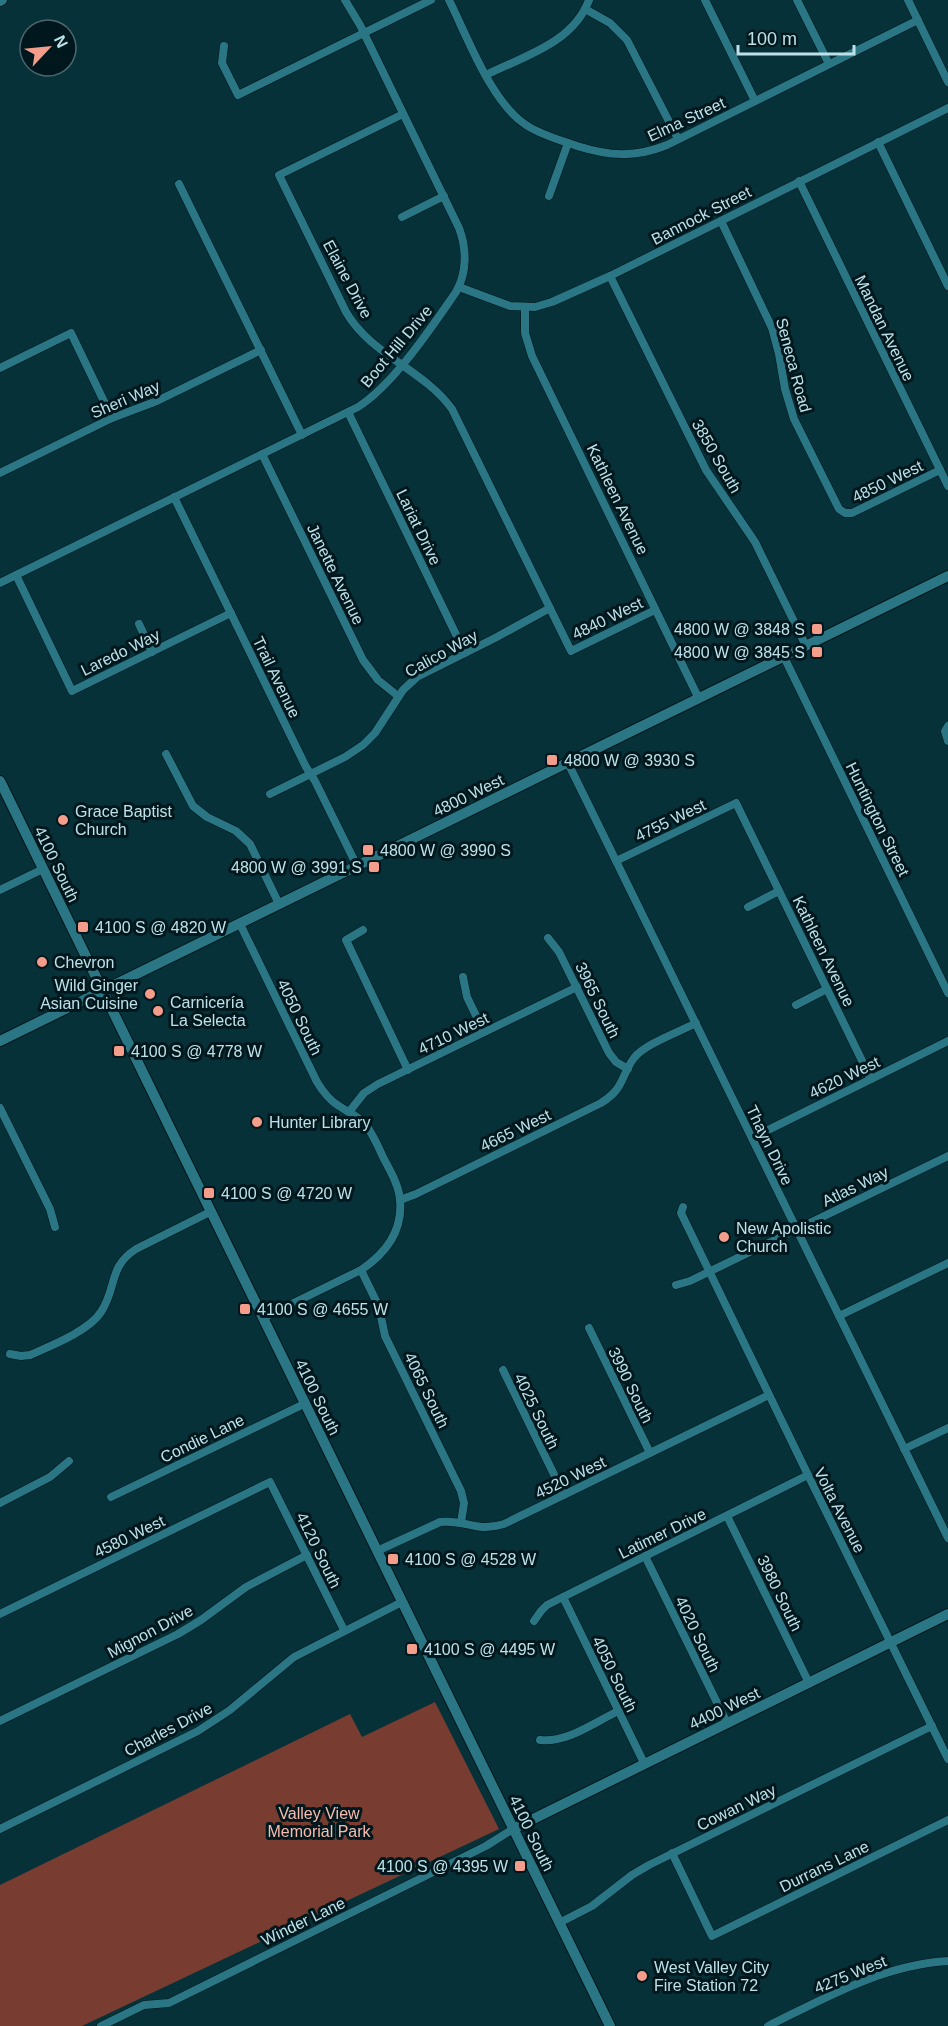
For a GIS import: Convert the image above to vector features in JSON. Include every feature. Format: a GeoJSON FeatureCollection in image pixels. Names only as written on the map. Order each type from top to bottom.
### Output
{"type":"FeatureCollection","features":[{"type":"Feature","properties":{"kind":"main road","name":"4800 West"},"geometry":{"type":"LineString","coordinates":[[0,1041],[948,576]]}},
{"type":"Feature","properties":{"kind":"main road","name":"4100 South"},"geometry":{"type":"LineString","coordinates":[[0,781],[610,2026]]}},
{"type":"Feature","properties":{"kind":"main road","name":"4400 West"},"geometry":{"type":"LineString","coordinates":[[513,1829],[948,1614]]}},
{"type":"Feature","properties":{"kind":"street","name":"Boot Hill Drive"},"geometry":{"type":"LineString","coordinates":[[0,583],[348,412],[375,395],[402,364],[459,287],[465,262],[464,245],[459,228],[364,33],[345,0]]}},
{"type":"Feature","properties":{"kind":"street"},"geometry":{"type":"LineString","coordinates":[[224,46],[222,63],[238,95],[432,0]]}},
{"type":"Feature","properties":{"kind":"street","name":"Elma Street"},"geometry":{"type":"LineString","coordinates":[[449,0],[500,100],[517,118],[541,133],[568,143],[601,153],[624,155],[647,152],[678,139],[918,21]]}},
{"type":"Feature","properties":{"kind":"street"},"geometry":{"type":"LineString","coordinates":[[486,75],[563,36],[574,27],[589,0]]}},
{"type":"Feature","properties":{"kind":"street"},"geometry":{"type":"LineString","coordinates":[[705,0],[754,101]]}},
{"type":"Feature","properties":{"kind":"street"},"geometry":{"type":"LineString","coordinates":[[797,0],[829,64]]}},
{"type":"Feature","properties":{"kind":"street"},"geometry":{"type":"LineString","coordinates":[[908,0],[948,82]]}},
{"type":"Feature","properties":{"kind":"street"},"geometry":{"type":"LineString","coordinates":[[585,9],[610,23],[627,40],[678,139]]}},
{"type":"Feature","properties":{"kind":"street","name":"Bannock Street"},"geometry":{"type":"LineString","coordinates":[[459,287],[498,303],[525,308],[552,302],[610,276],[948,108]]}},
{"type":"Feature","properties":{"kind":"street","name":"Elaine Drive"},"geometry":{"type":"LineString","coordinates":[[404,114],[279,175],[350,318],[366,337],[441,395],[452,409],[571,651]]}},
{"type":"Feature","properties":{"kind":"street"},"geometry":{"type":"LineString","coordinates":[[878,142],[948,286]]}},
{"type":"Feature","properties":{"kind":"street"},"geometry":{"type":"LineString","coordinates":[[549,196],[568,143]]}},
{"type":"Feature","properties":{"kind":"street","name":"Mandan Avenue"},"geometry":{"type":"LineString","coordinates":[[799,181],[948,486]]}},
{"type":"Feature","properties":{"kind":"street"},"geometry":{"type":"LineString","coordinates":[[179,184],[302,435]]}},
{"type":"Feature","properties":{"kind":"street"},"geometry":{"type":"LineString","coordinates":[[402,217],[444,196]]}},
{"type":"Feature","properties":{"kind":"street","name":"Seneca Road"},"geometry":{"type":"LineString","coordinates":[[721,221],[772,328],[794,419],[836,504],[845,513]]}},
{"type":"Feature","properties":{"kind":"street","name":"3850 South"},"geometry":{"type":"LineString","coordinates":[[610,276],[706,470],[755,542],[806,646]]}},
{"type":"Feature","properties":{"kind":"street","name":"Kathleen Avenue"},"geometry":{"type":"LineString","coordinates":[[525,308],[525,333],[529,349],[699,699]]}},
{"type":"Feature","properties":{"kind":"street"},"geometry":{"type":"LineString","coordinates":[[0,368],[71,333],[112,418]]}},
{"type":"Feature","properties":{"kind":"street","name":"Sheri Way"},"geometry":{"type":"LineString","coordinates":[[0,473],[112,418],[157,401],[261,350]]}},
{"type":"Feature","properties":{"kind":"street","name":"Lariat Drive"},"geometry":{"type":"LineString","coordinates":[[348,412],[465,653]]}},
{"type":"Feature","properties":{"kind":"street","name":"Janette Avenue"},"geometry":{"type":"LineString","coordinates":[[262,454],[363,660],[378,680],[398,696]]}},
{"type":"Feature","properties":{"kind":"street","name":"4850 West"},"geometry":{"type":"LineString","coordinates":[[845,513],[861,509],[940,470]]}},
{"type":"Feature","properties":{"kind":"street","name":"Trail Avenue"},"geometry":{"type":"LineString","coordinates":[[174,497],[357,866]]}},
{"type":"Feature","properties":{"kind":"street","name":"Laredo Way"},"geometry":{"type":"LineString","coordinates":[[16,575],[72,691],[231,613]]}},
{"type":"Feature","properties":{"kind":"street","name":"Calico Way"},"geometry":{"type":"LineString","coordinates":[[270,794],[363,746],[379,728],[398,696],[417,677],[550,608]]}},
{"type":"Feature","properties":{"kind":"street","name":"4840 West"},"geometry":{"type":"LineString","coordinates":[[571,651],[655,610]]}},
{"type":"Feature","properties":{"kind":"street"},"geometry":{"type":"LineString","coordinates":[[139,624],[152,652]]}},
{"type":"Feature","properties":{"kind":"street","name":"Huntington Street"},"geometry":{"type":"LineString","coordinates":[[784,657],[948,993]]}},
{"type":"Feature","properties":{"kind":"street"},"geometry":{"type":"LineString","coordinates":[[947,727],[948,741]]}},
{"type":"Feature","properties":{"kind":"street"},"geometry":{"type":"LineString","coordinates":[[166,754],[194,806],[207,817],[236,831],[250,844],[279,904]]}},
{"type":"Feature","properties":{"kind":"street","name":"Thayn Drive"},"geometry":{"type":"LineString","coordinates":[[568,763],[948,1538]]}},
{"type":"Feature","properties":{"kind":"street","name":"Kathleen Avenue"},"geometry":{"type":"LineString","coordinates":[[736,803],[871,1079]]}},
{"type":"Feature","properties":{"kind":"street","name":"4755 West"},"geometry":{"type":"LineString","coordinates":[[616,861],[736,803]]}},
{"type":"Feature","properties":{"kind":"street"},"geometry":{"type":"LineString","coordinates":[[0,890],[43,869]]}},
{"type":"Feature","properties":{"kind":"street"},"geometry":{"type":"LineString","coordinates":[[748,907],[779,891]]}},
{"type":"Feature","properties":{"kind":"street","name":"4050 South"},"geometry":{"type":"LineString","coordinates":[[240,924],[317,1082],[331,1101],[359,1118],[371,1132],[392,1175],[400,1200]]}},
{"type":"Feature","properties":{"kind":"street"},"geometry":{"type":"LineString","coordinates":[[363,930],[346,939],[408,1070]]}},
{"type":"Feature","properties":{"kind":"street","name":"3965 South"},"geometry":{"type":"LineString","coordinates":[[548,938],[559,952],[611,1057],[628,1069]]}},
{"type":"Feature","properties":{"kind":"street"},"geometry":{"type":"LineString","coordinates":[[463,977],[467,997],[484,1032]]}},
{"type":"Feature","properties":{"kind":"street","name":"4710 West"},"geometry":{"type":"LineString","coordinates":[[349,1112],[364,1094],[577,987]]}},
{"type":"Feature","properties":{"kind":"street"},"geometry":{"type":"LineString","coordinates":[[796,1005],[827,989]]}},
{"type":"Feature","properties":{"kind":"street","name":"4665 West"},"geometry":{"type":"LineString","coordinates":[[400,1200],[601,1103],[619,1088],[632,1060],[641,1052],[696,1023]]}},
{"type":"Feature","properties":{"kind":"street","name":"4620 West"},"geometry":{"type":"LineString","coordinates":[[752,1138],[948,1041]]}},
{"type":"Feature","properties":{"kind":"street"},"geometry":{"type":"LineString","coordinates":[[0,1108],[50,1209],[55,1227]]}},
{"type":"Feature","properties":{"kind":"street","name":"Atlas Way"},"geometry":{"type":"LineString","coordinates":[[676,1285],[710,1272],[948,1156]]}},
{"type":"Feature","properties":{"kind":"street"},"geometry":{"type":"LineString","coordinates":[[262,1318],[361,1270],[374,1261],[382,1254],[393,1237],[400,1200]]}},
{"type":"Feature","properties":{"kind":"street","name":"Volta Avenue"},"geometry":{"type":"LineString","coordinates":[[683,1207],[681,1213],[948,1760]]}},
{"type":"Feature","properties":{"kind":"street"},"geometry":{"type":"LineString","coordinates":[[10,1354],[30,1355],[87,1327],[104,1308],[114,1274],[126,1257],[136,1248],[210,1212]]}},
{"type":"Feature","properties":{"kind":"street"},"geometry":{"type":"LineString","coordinates":[[839,1316],[948,1263]]}},
{"type":"Feature","properties":{"kind":"street","name":"4065 South"},"geometry":{"type":"LineString","coordinates":[[361,1270],[379,1307],[385,1336],[461,1491],[464,1503],[461,1523]]}},
{"type":"Feature","properties":{"kind":"street","name":"3990 South"},"geometry":{"type":"LineString","coordinates":[[589,1328],[650,1453]]}},
{"type":"Feature","properties":{"kind":"street","name":"4025 South"},"geometry":{"type":"LineString","coordinates":[[503,1370],[564,1495]]}},
{"type":"Feature","properties":{"kind":"street","name":"4520 West"},"geometry":{"type":"LineString","coordinates":[[377,1551],[435,1523],[445,1521],[480,1528],[498,1526],[769,1395]]}},
{"type":"Feature","properties":{"kind":"street","name":"Condie Lane"},"geometry":{"type":"LineString","coordinates":[[111,1497],[304,1404]]}},
{"type":"Feature","properties":{"kind":"street"},"geometry":{"type":"LineString","coordinates":[[904,1449],[948,1428]]}},
{"type":"Feature","properties":{"kind":"street"},"geometry":{"type":"LineString","coordinates":[[0,1503],[50,1477],[69,1461]]}},
{"type":"Feature","properties":{"kind":"street","name":"Latimer Drive"},"geometry":{"type":"LineString","coordinates":[[534,1621],[543,1608],[563,1597],[808,1475]]}},
{"type":"Feature","properties":{"kind":"street","name":"4120 South"},"geometry":{"type":"LineString","coordinates":[[270,1482],[344,1630]]}},
{"type":"Feature","properties":{"kind":"street","name":"4580 West"},"geometry":{"type":"LineString","coordinates":[[0,1614],[270,1482]]}},
{"type":"Feature","properties":{"kind":"street","name":"3980 South"},"geometry":{"type":"LineString","coordinates":[[727,1516],[808,1683]]}},
{"type":"Feature","properties":{"kind":"street","name":"Mignon Drive"},"geometry":{"type":"LineString","coordinates":[[0,1721],[178,1634],[246,1587],[307,1555]]}},
{"type":"Feature","properties":{"kind":"street","name":"4020 South"},"geometry":{"type":"LineString","coordinates":[[645,1556],[727,1723]]}},
{"type":"Feature","properties":{"kind":"street","name":"4050 South"},"geometry":{"type":"LineString","coordinates":[[563,1597],[644,1764]]}},
{"type":"Feature","properties":{"kind":"street","name":"Charles Drive"},"geometry":{"type":"LineString","coordinates":[[0,1829],[198,1731],[230,1710],[265,1678],[294,1657],[402,1602]]}},
{"type":"Feature","properties":{"kind":"street"},"geometry":{"type":"LineString","coordinates":[[540,1740],[562,1739],[618,1711]]}},
{"type":"Feature","properties":{"kind":"street","name":"Cowan Way"},"geometry":{"type":"LineString","coordinates":[[560,1923],[591,1906],[641,1869],[932,1726]]}},
{"type":"Feature","properties":{"kind":"street","name":"Durrans Lane"},"geometry":{"type":"LineString","coordinates":[[672,1853],[712,1936],[948,1820]]}},
{"type":"Feature","properties":{"kind":"street","name":"Winder Lane"},"geometry":{"type":"LineString","coordinates":[[101,2026],[144,2005],[169,2003],[486,1846],[513,1829]]}},
{"type":"Feature","properties":{"kind":"street","name":"4275 West"},"geometry":{"type":"LineString","coordinates":[[768,2026],[840,1990],[875,1976],[912,1966],[948,1961]]}},
{"type":"Feature","properties":{"kind":"green space","name":"Valley View Memorial Park"},"geometry":{"type":"Polygon","coordinates":[[[435,1702],[499,1829],[82,2026],[0,2026],[0,1885],[350,1714],[362,1737],[435,1702]]]}},
{"type":"Feature","properties":{"kind":"place","name":"4800 W @ 3848 S"},"geometry":{"type":"Point","coordinates":[817,629]}},
{"type":"Feature","properties":{"kind":"place","name":"4800 W @ 3845 S"},"geometry":{"type":"Point","coordinates":[817,652]}},
{"type":"Feature","properties":{"kind":"place","name":"4800 W @ 3930 S"},"geometry":{"type":"Point","coordinates":[552,760]}},
{"type":"Feature","properties":{"kind":"place","name":"Grace Baptist Church"},"geometry":{"type":"Point","coordinates":[63,820]}},
{"type":"Feature","properties":{"kind":"place","name":"4800 W @ 3990 S"},"geometry":{"type":"Point","coordinates":[368,850]}},
{"type":"Feature","properties":{"kind":"place","name":"4800 W @ 3991 S"},"geometry":{"type":"Point","coordinates":[374,867]}},
{"type":"Feature","properties":{"kind":"place","name":"4100 S @ 4820 W"},"geometry":{"type":"Point","coordinates":[83,927]}},
{"type":"Feature","properties":{"kind":"place","name":"Chevron"},"geometry":{"type":"Point","coordinates":[42,962]}},
{"type":"Feature","properties":{"kind":"place","name":"Wild Ginger Asian Cuisine"},"geometry":{"type":"Point","coordinates":[150,994]}},
{"type":"Feature","properties":{"kind":"place","name":"Carnicería La Selecta"},"geometry":{"type":"Point","coordinates":[158,1011]}},
{"type":"Feature","properties":{"kind":"place","name":"4100 S @ 4778 W"},"geometry":{"type":"Point","coordinates":[119,1051]}},
{"type":"Feature","properties":{"kind":"place","name":"Hunter Library"},"geometry":{"type":"Point","coordinates":[257,1122]}},
{"type":"Feature","properties":{"kind":"place","name":"4100 S @ 4720 W"},"geometry":{"type":"Point","coordinates":[209,1193]}},
{"type":"Feature","properties":{"kind":"place","name":"New Apolistic Church"},"geometry":{"type":"Point","coordinates":[724,1237]}},
{"type":"Feature","properties":{"kind":"place","name":"4100 S @ 4655 W"},"geometry":{"type":"Point","coordinates":[245,1309]}},
{"type":"Feature","properties":{"kind":"place","name":"4100 S @ 4528 W"},"geometry":{"type":"Point","coordinates":[393,1559]}},
{"type":"Feature","properties":{"kind":"place","name":"4100 S @ 4495 W"},"geometry":{"type":"Point","coordinates":[412,1649]}},
{"type":"Feature","properties":{"kind":"place","name":"4100 S @ 4395 W"},"geometry":{"type":"Point","coordinates":[520,1866]}},
{"type":"Feature","properties":{"kind":"place","name":"West Valley City Fire Station 72"},"geometry":{"type":"Point","coordinates":[642,1976]}}]}
